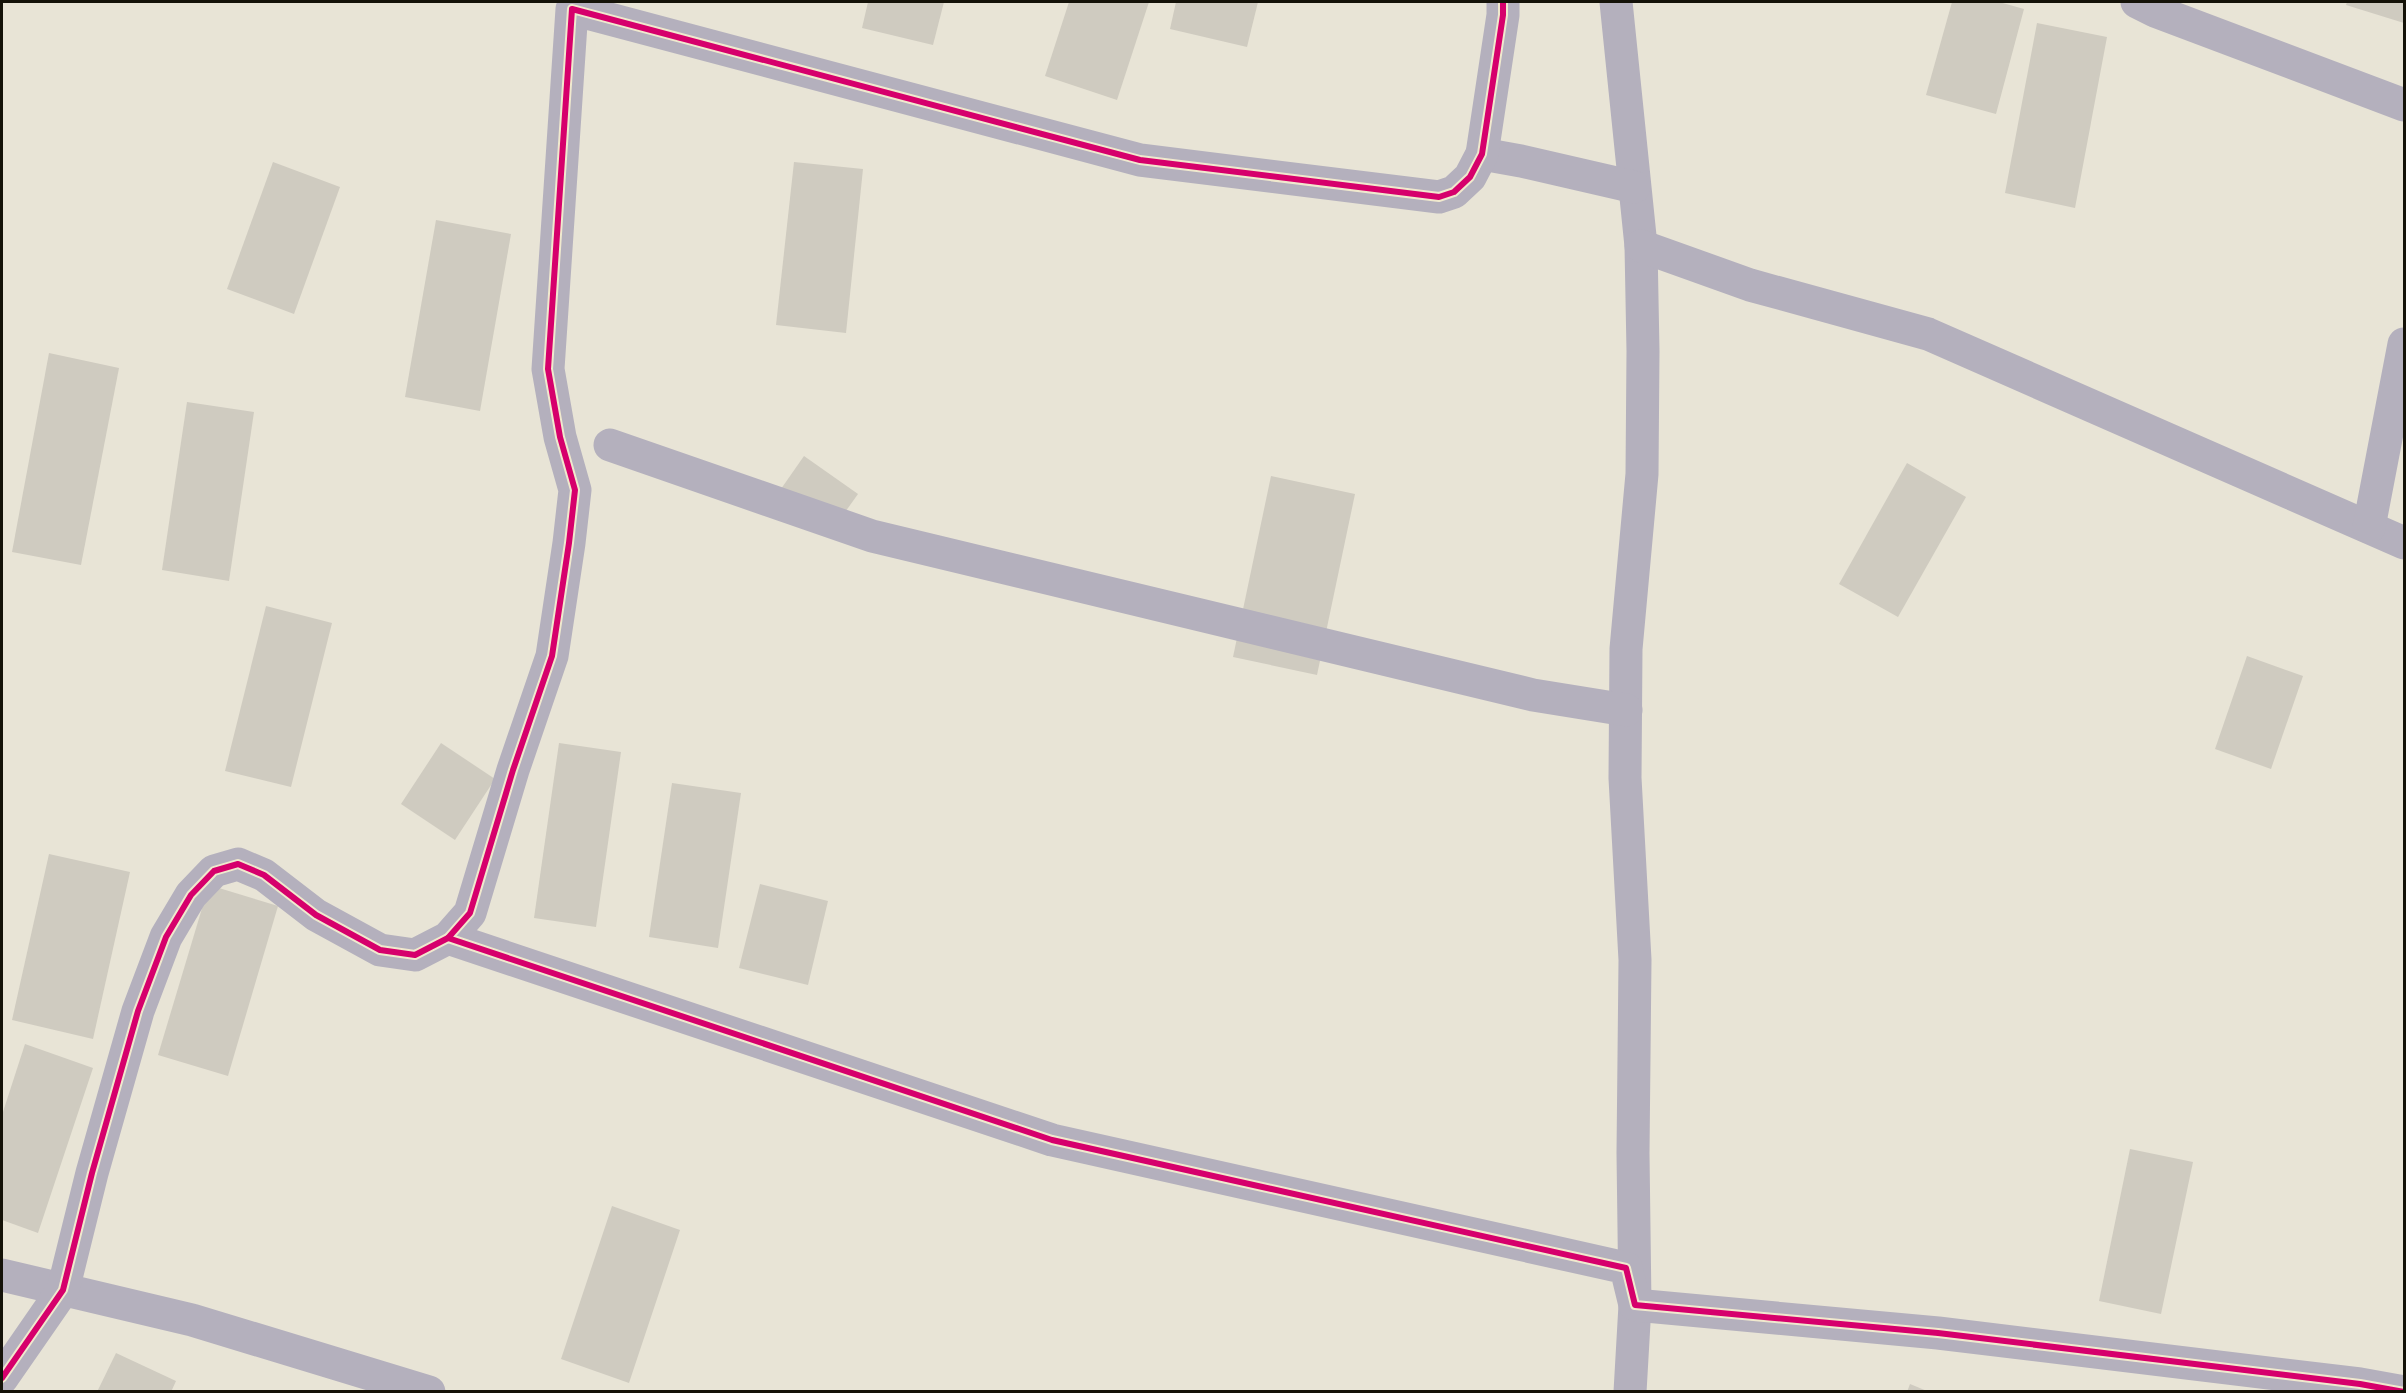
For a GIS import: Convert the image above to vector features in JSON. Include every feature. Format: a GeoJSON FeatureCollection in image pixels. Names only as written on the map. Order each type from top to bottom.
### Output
{"type":"FeatureCollection","features":[{"type":"Feature","properties":{"kind":"street"},"geometry":{"type":"LineString","coordinates":[[2,1378],[63,1290],[92,1173],[138,1011],[166,937],[191,895],[214,871],[238,864],[264,875],[316,915],[380,950],[415,955],[448,938],[470,913],[513,770],[552,656],[575,490],[560,437],[548,369],[562,5],[1140,160],[1439,197],[1454,192],[1470,177],[1482,154],[1503,2]]}},
{"type":"Feature","properties":{"kind":"street"},"geometry":{"type":"LineString","coordinates":[[1616,2],[1641,246],[1642,474],[1626,649],[1625,778],[1635,960],[1633,1153],[1635,1305],[1630,1392]]}},
{"type":"Feature","properties":{"kind":"street"},"geometry":{"type":"LineString","coordinates":[[2137,2],[2155,11],[2404,105]]}},
{"type":"Feature","properties":{"kind":"street"},"geometry":{"type":"LineString","coordinates":[[1482,154],[1634,187]]}},
{"type":"Feature","properties":{"kind":"street"},"geometry":{"type":"LineString","coordinates":[[1641,246],[1750,285],[1928,334],[2404,543]]}},
{"type":"Feature","properties":{"kind":"street"},"geometry":{"type":"LineString","coordinates":[[2369,527],[2404,344]]}},
{"type":"Feature","properties":{"kind":"street"},"geometry":{"type":"LineString","coordinates":[[610,445],[872,536],[1533,695],[1626,710]]}},
{"type":"Feature","properties":{"kind":"street"},"geometry":{"type":"LineString","coordinates":[[448,938],[1052,1140],[1626,1268],[1635,1305]]}},
{"type":"Feature","properties":{"kind":"street"},"geometry":{"type":"LineString","coordinates":[[2,1275],[192,1320],[429,1392]]}},
{"type":"Feature","properties":{"kind":"street"},"geometry":{"type":"LineString","coordinates":[[1635,1305],[1938,1333],[2361,1384],[2403,1392]]}},
{"type":"Feature","properties":{"kind":"building"},"geometry":{"type":"Polygon","coordinates":[[[868,2],[944,2],[933,45],[862,28],[868,2]]]}},
{"type":"Feature","properties":{"kind":"building"},"geometry":{"type":"Polygon","coordinates":[[[1069,2],[1149,2],[1117,100],[1045,76],[1069,2]]]}},
{"type":"Feature","properties":{"kind":"building"},"geometry":{"type":"Polygon","coordinates":[[[1176,2],[1258,2],[1247,47],[1170,29],[1176,2]]]}},
{"type":"Feature","properties":{"kind":"building"},"geometry":{"type":"Polygon","coordinates":[[[1952,2],[1999,2],[2024,9],[1996,114],[1926,95],[1952,2]]]}},
{"type":"Feature","properties":{"kind":"building"},"geometry":{"type":"Polygon","coordinates":[[[2347,2],[2404,2],[2404,23],[2346,5],[2347,2]]]}},
{"type":"Feature","properties":{"kind":"building"},"geometry":{"type":"Polygon","coordinates":[[[2037,23],[2107,37],[2075,208],[2005,193],[2037,23]]]}},
{"type":"Feature","properties":{"kind":"building"},"geometry":{"type":"Polygon","coordinates":[[[273,162],[340,187],[294,314],[227,289],[273,162]]]}},
{"type":"Feature","properties":{"kind":"building"},"geometry":{"type":"Polygon","coordinates":[[[794,162],[863,169],[846,333],[776,325],[794,162]]]}},
{"type":"Feature","properties":{"kind":"building"},"geometry":{"type":"Polygon","coordinates":[[[436,220],[511,234],[480,411],[405,397],[436,220]]]}},
{"type":"Feature","properties":{"kind":"building"},"geometry":{"type":"Polygon","coordinates":[[[49,353],[119,368],[81,565],[12,552],[49,353]]]}},
{"type":"Feature","properties":{"kind":"building"},"geometry":{"type":"Polygon","coordinates":[[[187,402],[254,412],[229,581],[162,570],[187,402]]]}},
{"type":"Feature","properties":{"kind":"building"},"geometry":{"type":"Polygon","coordinates":[[[804,456],[858,494],[828,536],[774,499],[804,456]]]}},
{"type":"Feature","properties":{"kind":"building"},"geometry":{"type":"Polygon","coordinates":[[[1907,463],[1966,497],[1898,617],[1839,584],[1907,463]]]}},
{"type":"Feature","properties":{"kind":"building"},"geometry":{"type":"Polygon","coordinates":[[[1271,476],[1355,494],[1317,675],[1233,657],[1271,476]]]}},
{"type":"Feature","properties":{"kind":"building"},"geometry":{"type":"Polygon","coordinates":[[[266,606],[332,623],[291,787],[225,771],[266,606]]]}},
{"type":"Feature","properties":{"kind":"building"},"geometry":{"type":"Polygon","coordinates":[[[2247,656],[2303,676],[2271,769],[2215,749],[2247,656]]]}},
{"type":"Feature","properties":{"kind":"building"},"geometry":{"type":"Polygon","coordinates":[[[441,743],[495,779],[455,840],[401,804],[441,743]]]}},
{"type":"Feature","properties":{"kind":"building"},"geometry":{"type":"Polygon","coordinates":[[[559,743],[621,752],[596,927],[534,918],[559,743]]]}},
{"type":"Feature","properties":{"kind":"building"},"geometry":{"type":"Polygon","coordinates":[[[672,783],[741,793],[718,948],[649,937],[672,783]]]}},
{"type":"Feature","properties":{"kind":"building"},"geometry":{"type":"Polygon","coordinates":[[[49,854],[130,872],[93,1039],[12,1020],[49,854]]]}},
{"type":"Feature","properties":{"kind":"building"},"geometry":{"type":"Polygon","coordinates":[[[760,884],[828,901],[808,985],[739,968],[760,884]]]}},
{"type":"Feature","properties":{"kind":"building"},"geometry":{"type":"Polygon","coordinates":[[[209,885],[278,906],[228,1076],[158,1055],[209,885]]]}},
{"type":"Feature","properties":{"kind":"building"},"geometry":{"type":"Polygon","coordinates":[[[25,1044],[93,1068],[38,1233],[2,1220],[2,1115],[25,1044]]]}},
{"type":"Feature","properties":{"kind":"building"},"geometry":{"type":"Polygon","coordinates":[[[2130,1149],[2193,1162],[2161,1314],[2099,1301],[2130,1149]]]}},
{"type":"Feature","properties":{"kind":"building"},"geometry":{"type":"Polygon","coordinates":[[[612,1206],[680,1230],[629,1383],[561,1359],[612,1206]]]}},
{"type":"Feature","properties":{"kind":"building"},"geometry":{"type":"Polygon","coordinates":[[[116,1353],[176,1381],[171,1392],[97,1392],[116,1353]]]}},
{"type":"Feature","properties":{"kind":"building"},"geometry":{"type":"Polygon","coordinates":[[[1910,1384],[1927,1391],[1927,1392],[1907,1392],[1910,1384]]]}},
{"type":"Feature","properties":{"kind":"cycle path"},"geometry":{"type":"LineString","coordinates":[[2,1378],[63,1290],[92,1173],[138,1011],[166,937],[191,895],[214,871],[238,864],[264,875],[316,915],[380,950],[415,955],[448,938],[470,913],[513,770],[552,656],[575,490],[560,437],[548,369],[572,9],[1140,160],[1439,197],[1454,192],[1470,177],[1482,154],[1503,2]]}},
{"type":"Feature","properties":{"kind":"cycle path"},"geometry":{"type":"LineString","coordinates":[[448,938],[1052,1140],[1626,1268],[1635,1305],[1938,1333],[2360,1384],[2404,1392]]}}]}
